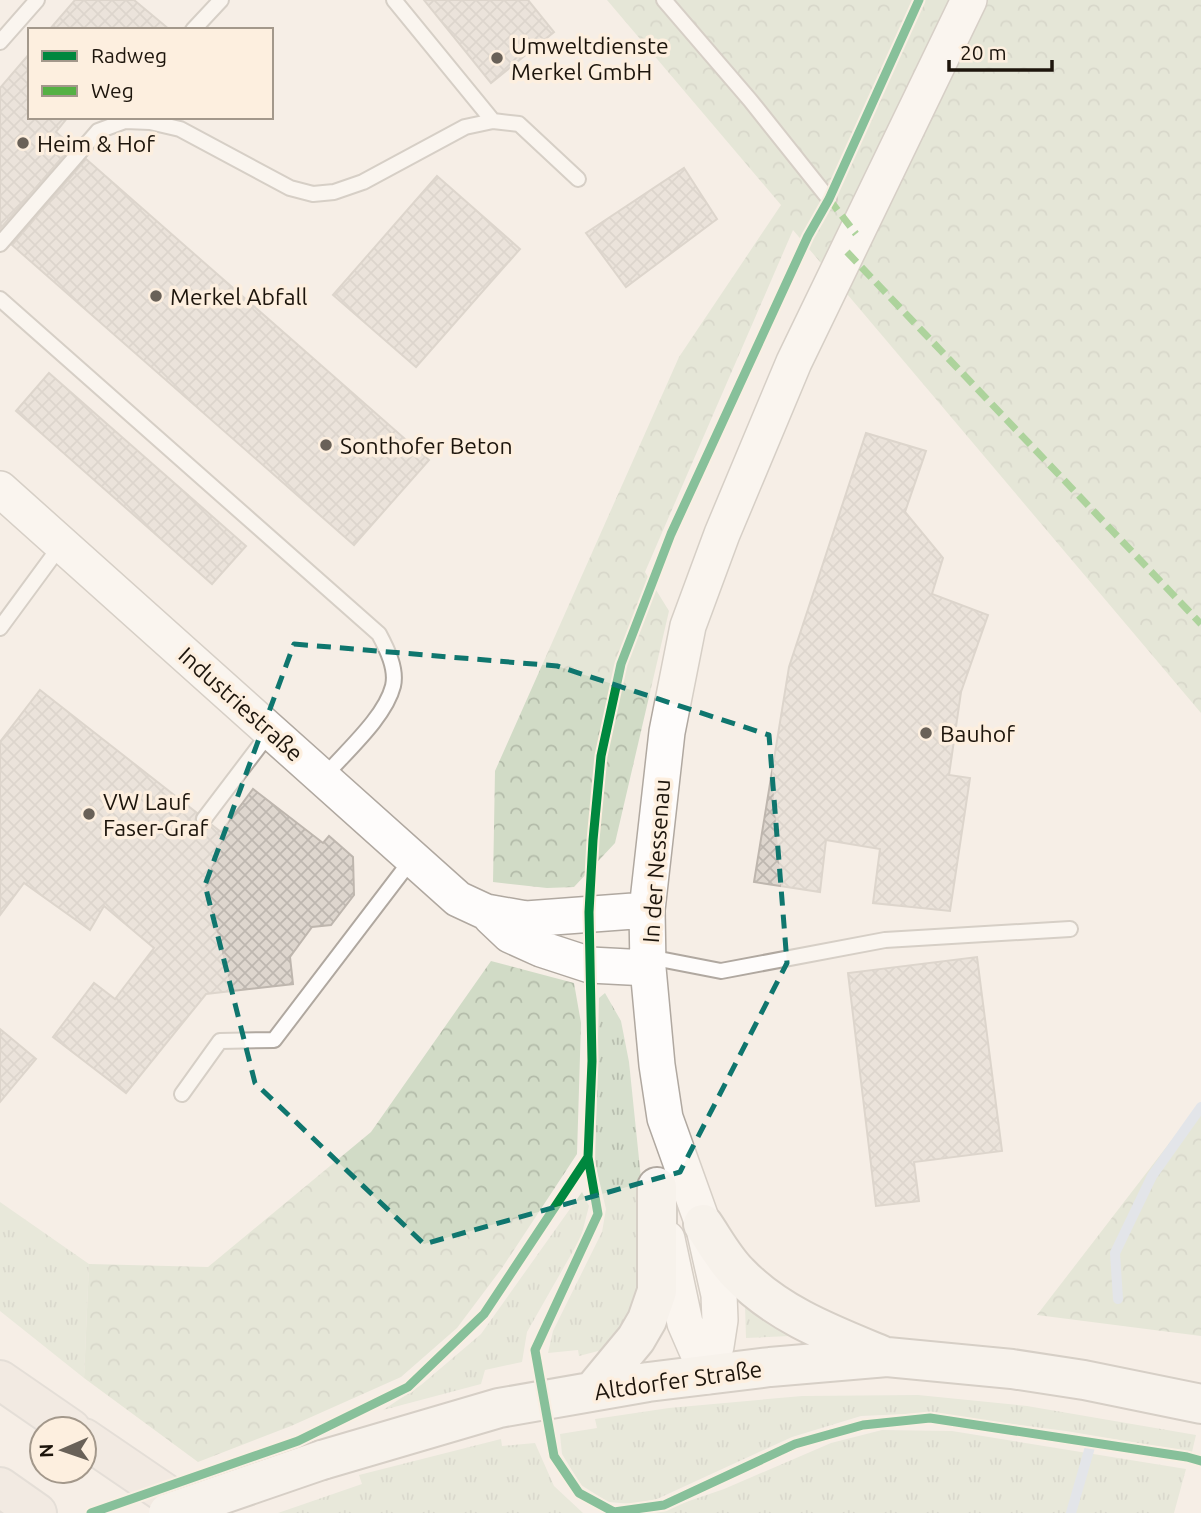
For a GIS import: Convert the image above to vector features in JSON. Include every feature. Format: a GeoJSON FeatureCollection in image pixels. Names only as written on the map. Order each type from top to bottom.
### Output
{"type":"FeatureCollection","features":[{"type":"Feature","properties":{"kind":"highway"},"geometry":{"type":"LineString","coordinates":[[0,1380],[51,1415]]}},
{"type":"Feature","properties":{"kind":"highway"},"geometry":{"type":"LineString","coordinates":[[98,1448],[194,1513]]}},
{"type":"Feature","properties":{"kind":"main road"},"geometry":{"type":"LineString","coordinates":[[593,1391],[636,1339],[648,1320],[657,1291],[657,1187]]}},
{"type":"Feature","properties":{"kind":"main road"},"geometry":{"type":"LineString","coordinates":[[703,1224],[737,1272],[774,1304],[819,1329],[887,1357]]}},
{"type":"Feature","properties":{"kind":"main road","name":"Altdorfer Straße"},"geometry":{"type":"LineString","coordinates":[[167,1513],[322,1460],[499,1408],[648,1382],[770,1367],[887,1357],[1084,1380],[1201,1404]]}},
{"type":"Feature","properties":{"kind":"street","name":"In der Nessenau"},"geometry":{"type":"LineString","coordinates":[[708,1376],[720,1320],[719,1295],[703,1224],[665,1118],[657,1065],[648,963],[647,910],[667,732],[688,626],[723,534],[794,362],[969,0]]}},
{"type":"Feature","properties":{"kind":"street","name":"Industriestraße"},"geometry":{"type":"LineString","coordinates":[[0,489],[458,899],[486,912],[526,919],[647,910]]}},
{"type":"Feature","properties":{"kind":"street","name":"Industriestraße"},"geometry":{"type":"LineString","coordinates":[[486,912],[510,935],[541,949],[590,965],[648,963]]}},
{"type":"Feature","properties":{"kind":"street","name":"In der Nessenau"},"geometry":{"type":"LineString","coordinates":[[665,1118],[657,1187],[685,1323],[708,1376]]}},
{"type":"Feature","properties":{"kind":"lane"},"geometry":{"type":"LineString","coordinates":[[0,42],[37,0]]}},
{"type":"Feature","properties":{"kind":"lane"},"geometry":{"type":"LineString","coordinates":[[195,28],[221,0]]}},
{"type":"Feature","properties":{"kind":"lane"},"geometry":{"type":"LineString","coordinates":[[394,0],[493,121]]}},
{"type":"Feature","properties":{"kind":"lane"},"geometry":{"type":"LineString","coordinates":[[664,0],[830,199]]}},
{"type":"Feature","properties":{"kind":"lane"},"geometry":{"type":"LineString","coordinates":[[0,244],[109,119]]}},
{"type":"Feature","properties":{"kind":"lane"},"geometry":{"type":"LineString","coordinates":[[98,131],[125,121],[150,122],[180,129],[290,188],[313,194],[334,192],[363,182],[465,127],[493,121],[519,124],[578,179]]}},
{"type":"Feature","properties":{"kind":"lane"},"geometry":{"type":"LineString","coordinates":[[0,299],[379,634],[390,657],[393,685],[382,711],[323,778]]}},
{"type":"Feature","properties":{"kind":"lane"},"geometry":{"type":"LineString","coordinates":[[0,628],[62,544]]}},
{"type":"Feature","properties":{"kind":"lane"},"geometry":{"type":"LineString","coordinates":[[204,819],[271,731]]}},
{"type":"Feature","properties":{"kind":"lane"},"geometry":{"type":"LineString","coordinates":[[182,1094],[220,1041],[274,1040],[412,859]]}},
{"type":"Feature","properties":{"kind":"lane"},"geometry":{"type":"LineString","coordinates":[[648,963],[721,971],[885,940],[1070,929]]}},
{"type":"Feature","properties":{"kind":"highlighted area"},"geometry":{"type":"Polygon","coordinates":[[[294,644],[557,666],[769,735],[787,963],[680,1172],[424,1244],[255,1083],[205,885],[294,644]]]}},
{"type":"Feature","properties":{"kind":"green space"},"geometry":{"type":"Polygon","coordinates":[[[607,0],[1201,0],[1201,713],[793,230],[645,572],[669,611],[615,843],[574,887],[547,888],[493,882],[495,771],[679,357],[781,205],[607,0]]]}},
{"type":"Feature","properties":{"kind":"green space"},"geometry":{"type":"Polygon","coordinates":[[[491,961],[574,983],[581,1023],[577,1154],[502,1268],[457,1328],[401,1377],[291,1426],[198,1462],[84,1378],[89,1264],[208,1267],[371,1132],[491,961]]]}},
{"type":"Feature","properties":{"kind":"green space"},"geometry":{"type":"Polygon","coordinates":[[[605,993],[621,1021],[629,1062],[648,1246],[641,1292],[624,1333],[602,1350],[579,1356],[578,1350],[548,1353],[553,1331],[602,1232],[606,1209],[595,1163],[599,998],[605,993]]]}},
{"type":"Feature","properties":{"kind":"green space"},"geometry":{"type":"Polygon","coordinates":[[[1201,1102],[1201,1336],[1037,1315],[1201,1102]]]}},
{"type":"Feature","properties":{"kind":"green space"},"geometry":{"type":"Polygon","coordinates":[[[582,1192],[589,1206],[581,1237],[527,1332],[522,1362],[485,1370],[481,1384],[383,1410],[421,1385],[481,1334],[582,1192]]]}},
{"type":"Feature","properties":{"kind":"green space"},"geometry":{"type":"Polygon","coordinates":[[[0,1202],[89,1264],[84,1378],[0,1311],[0,1202]]]}},
{"type":"Feature","properties":{"kind":"green space"},"geometry":{"type":"Polygon","coordinates":[[[745,1305],[790,1336],[746,1338],[745,1305]]]}},
{"type":"Feature","properties":{"kind":"green space"},"geometry":{"type":"Polygon","coordinates":[[[918,1395],[1027,1406],[1196,1435],[1192,1452],[1066,1431],[928,1413],[861,1416],[792,1437],[657,1499],[633,1504],[608,1502],[581,1485],[562,1454],[560,1434],[597,1428],[595,1419],[669,1408],[802,1396],[918,1395]]]}},
{"type":"Feature","properties":{"kind":"green space"},"geometry":{"type":"Polygon","coordinates":[[[882,1430],[952,1431],[1186,1469],[1174,1513],[654,1513],[724,1489],[831,1443],[882,1430]]]}},
{"type":"Feature","properties":{"kind":"green space"},"geometry":{"type":"Polygon","coordinates":[[[501,1439],[502,1446],[535,1443],[554,1486],[583,1513],[278,1513],[362,1484],[359,1475],[501,1439]]]}},
{"type":"Feature","properties":{"kind":"building"},"geometry":{"type":"Polygon","coordinates":[[[75,0],[134,0],[168,28],[51,28],[75,0]]]}},
{"type":"Feature","properties":{"kind":"building","name":"Umweltdienste Merkel GmbH"},"geometry":{"type":"Polygon","coordinates":[[[424,0],[528,0],[554,32],[491,83],[424,0]]]}},
{"type":"Feature","properties":{"kind":"building","name":"Heim & Hof"},"geometry":{"type":"Polygon","coordinates":[[[28,55],[28,119],[66,119],[56,132],[72,146],[0,229],[0,88],[28,55]]]}},
{"type":"Feature","properties":{"kind":"building","name":"Merkel Abfall"},"geometry":{"type":"Polygon","coordinates":[[[86,159],[429,460],[354,545],[12,245],[86,159]]]}},
{"type":"Feature","properties":{"kind":"building"},"geometry":{"type":"Polygon","coordinates":[[[684,168],[717,219],[626,287],[586,233],[684,168]]]}},
{"type":"Feature","properties":{"kind":"building"},"geometry":{"type":"Polygon","coordinates":[[[437,176],[520,249],[416,367],[333,295],[437,176]]]}},
{"type":"Feature","properties":{"kind":"building"},"geometry":{"type":"Polygon","coordinates":[[[49,373],[246,546],[212,584],[16,411],[49,373]]]}},
{"type":"Feature","properties":{"kind":"building"},"geometry":{"type":"Polygon","coordinates":[[[866,433],[926,451],[905,512],[943,558],[932,594],[988,615],[961,692],[949,775],[970,778],[950,911],[873,903],[880,849],[826,840],[820,892],[754,882],[789,667],[866,433]]]}},
{"type":"Feature","properties":{"kind":"building"},"geometry":{"type":"Polygon","coordinates":[[[40,690],[197,813],[195,822],[199,827],[207,828],[212,825],[221,832],[253,789],[323,843],[329,836],[353,857],[354,895],[331,925],[312,927],[290,957],[293,984],[206,994],[126,1093],[53,1037],[94,983],[115,999],[154,948],[104,906],[90,930],[24,883],[0,915],[0,742],[40,690]]]}},
{"type":"Feature","properties":{"kind":"building"},"geometry":{"type":"Polygon","coordinates":[[[977,957],[1002,1151],[914,1162],[919,1201],[876,1206],[848,973],[977,957]]]}},
{"type":"Feature","properties":{"kind":"building"},"geometry":{"type":"Polygon","coordinates":[[[0,1029],[36,1059],[0,1102],[0,1029]]]}},
{"type":"Feature","properties":{"kind":"waterway"},"geometry":{"type":"LineString","coordinates":[[1118,1299],[1115,1253],[1152,1176],[1201,1107]]}},
{"type":"Feature","properties":{"kind":"waterway"},"geometry":{"type":"LineString","coordinates":[[1071,1513],[1090,1447]]}},
{"type":"Feature","properties":{"kind":"marked path"},"geometry":{"type":"LineString","coordinates":[[829,199],[856,234]]}},
{"type":"Feature","properties":{"kind":"marked path"},"geometry":{"type":"LineString","coordinates":[[847,252],[1201,624]]}},
{"type":"Feature","properties":{"kind":"cycle path"},"geometry":{"type":"LineString","coordinates":[[919,0],[829,199],[808,236],[671,534],[621,664],[601,756],[589,912],[592,1061],[588,1157],[598,1214],[535,1350],[554,1456],[579,1493],[614,1512],[664,1505],[795,1444],[863,1425],[930,1418],[1201,1461]]}},
{"type":"Feature","properties":{"kind":"cycle path"},"geometry":{"type":"LineString","coordinates":[[91,1513],[298,1441],[408,1387],[484,1314],[588,1157]]}},
{"type":"Feature","properties":{"kind":"place","name":"Umweltdienste Merkel GmbH"},"geometry":{"type":"Point","coordinates":[497,58]}},
{"type":"Feature","properties":{"kind":"place","name":"Heim & Hof"},"geometry":{"type":"Point","coordinates":[23,143]}},
{"type":"Feature","properties":{"kind":"place","name":"Merkel Abfall"},"geometry":{"type":"Point","coordinates":[156,296]}},
{"type":"Feature","properties":{"kind":"place","name":"Sonthofer Beton"},"geometry":{"type":"Point","coordinates":[326,445]}},
{"type":"Feature","properties":{"kind":"place","name":"Bauhof"},"geometry":{"type":"Point","coordinates":[926,733]}},
{"type":"Feature","properties":{"kind":"place","name":"VW Lauf Faser-Graf"},"geometry":{"type":"Point","coordinates":[89,814]}}]}
